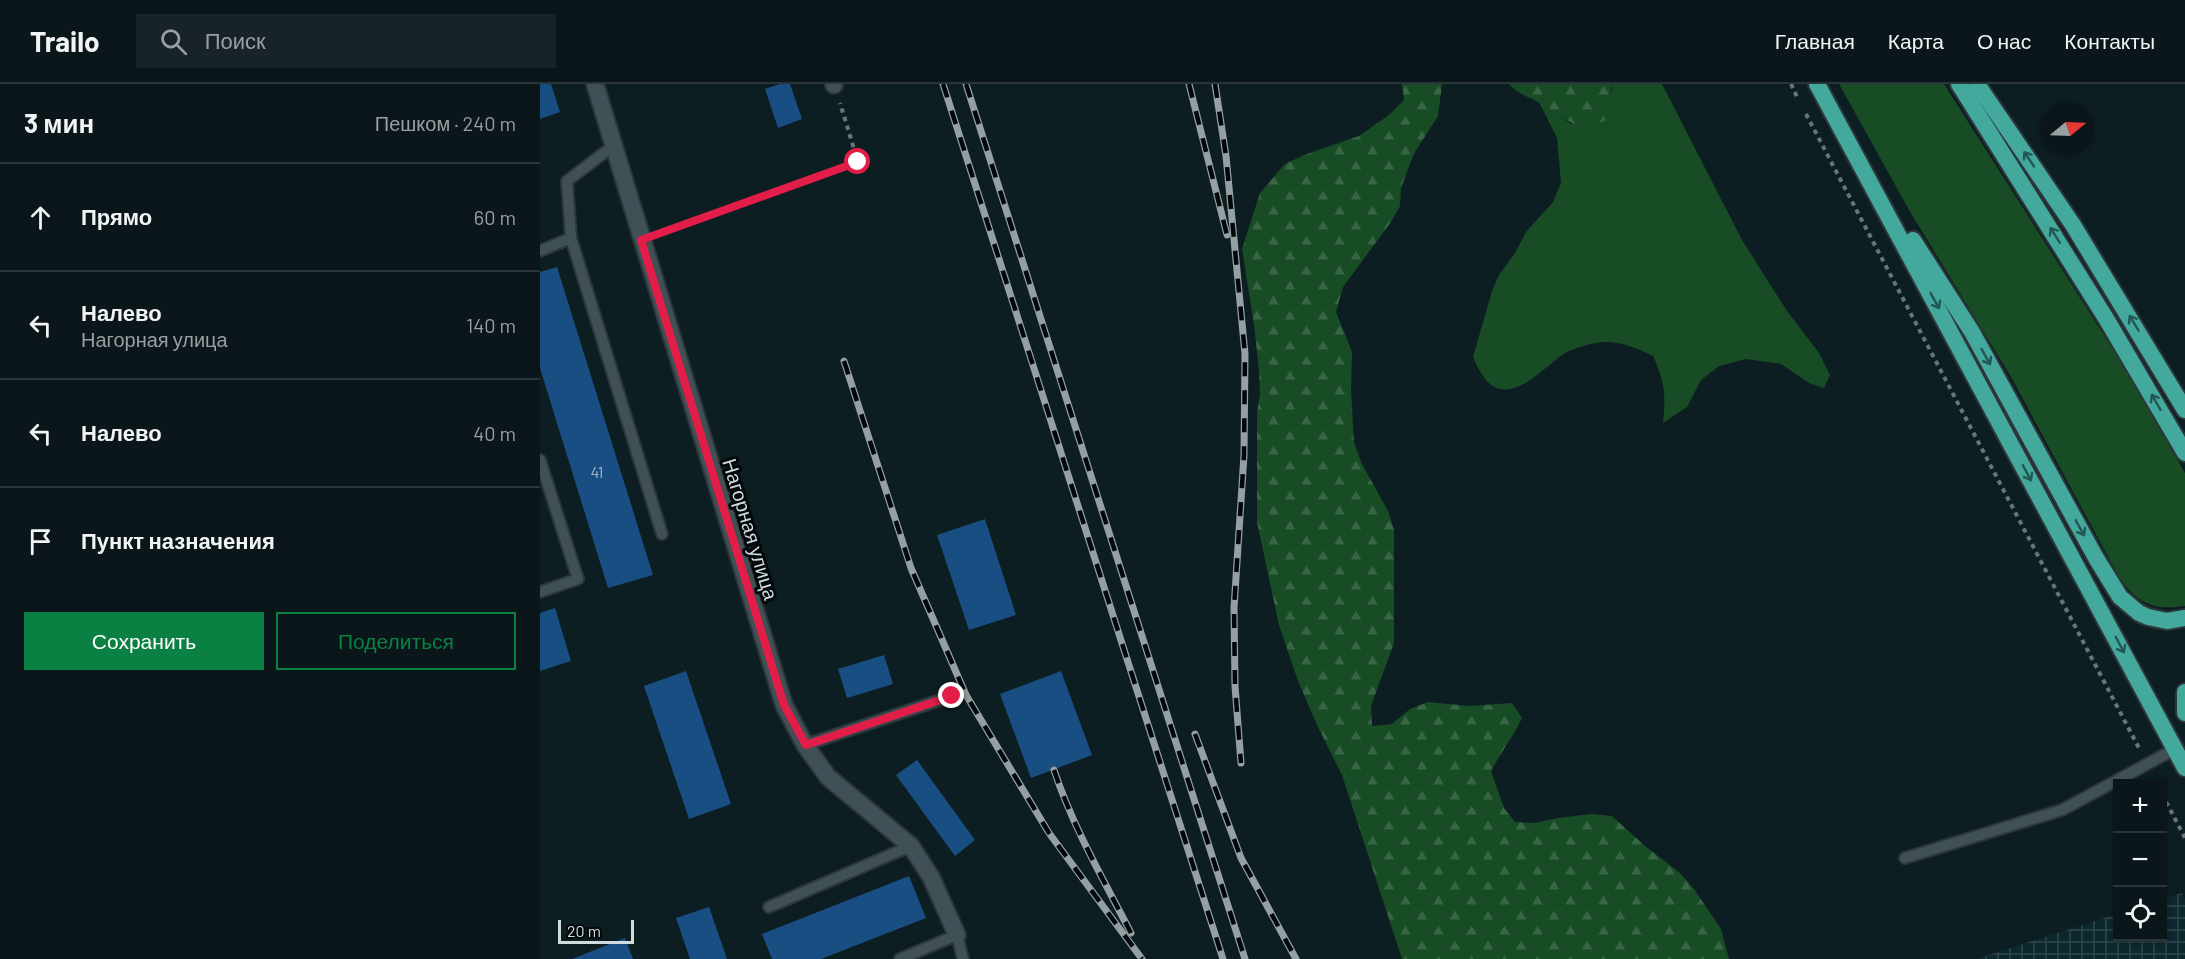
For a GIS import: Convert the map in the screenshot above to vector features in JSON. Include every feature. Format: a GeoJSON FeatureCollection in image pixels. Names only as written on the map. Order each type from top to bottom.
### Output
{"type":"FeatureCollection","features":[{"type":"Feature","properties":{"kind":"highway"},"geometry":{"type":"LineString","coordinates":[[1816,84],[2185,768]]}},
{"type":"Feature","properties":{"kind":"highway"},"geometry":{"type":"LineString","coordinates":[[1959,84],[2102,310],[2185,453]]}},
{"type":"Feature","properties":{"kind":"highway"},"geometry":{"type":"LineString","coordinates":[[1977,84],[2073,225],[2185,410]]}},
{"type":"Feature","properties":{"kind":"highway"},"geometry":{"type":"LineString","coordinates":[[1842,131],[1972,332],[2096,558],[2120,597],[2130,607],[2148,617],[2167,621],[2185,618]]}},
{"type":"Feature","properties":{"kind":"highway"},"geometry":{"type":"LineString","coordinates":[[2185,692],[2185,713]]}},
{"type":"Feature","properties":{"kind":"street","name":"Нагорная улица"},"geometry":{"type":"LineString","coordinates":[[595,84],[784,705],[806,745],[828,777],[911,846],[931,877],[957,935]]}},
{"type":"Feature","properties":{"kind":"lane"},"geometry":{"type":"LineString","coordinates":[[613,146],[567,181],[571,238],[662,534]]}},
{"type":"Feature","properties":{"kind":"lane"},"geometry":{"type":"LineString","coordinates":[[540,251],[571,238]]}},
{"type":"Feature","properties":{"kind":"lane"},"geometry":{"type":"LineString","coordinates":[[540,460],[578,579],[540,592]]}},
{"type":"Feature","properties":{"kind":"lane"},"geometry":{"type":"LineString","coordinates":[[806,745],[952,696]]}},
{"type":"Feature","properties":{"kind":"lane"},"geometry":{"type":"LineString","coordinates":[[1905,858],[2062,810],[2175,749]]}},
{"type":"Feature","properties":{"kind":"lane"},"geometry":{"type":"LineString","coordinates":[[769,907],[911,846]]}},
{"type":"Feature","properties":{"kind":"lane"},"geometry":{"type":"LineString","coordinates":[[900,959],[957,935],[963,959]]}},
{"type":"Feature","properties":{"kind":"path"},"geometry":{"type":"LineString","coordinates":[[641,240],[858,162],[834,84]]}},
{"type":"Feature","properties":{"kind":"path"},"geometry":{"type":"LineString","coordinates":[[1791,84],[2147,764]]}},
{"type":"Feature","properties":{"kind":"path"},"geometry":{"type":"LineString","coordinates":[[2167,802],[2185,838]]}},
{"type":"Feature","properties":{"kind":"shaded area"},"geometry":{"type":"Polygon","coordinates":[[[2182,893],[2185,900],[2185,959],[1976,959],[2113,915],[2113,941],[2167,941],[2167,898],[2182,893]]]}},
{"type":"Feature","properties":{"kind":"green space"},"geometry":{"type":"Polygon","coordinates":[[[1402,84],[1442,84],[1438,116],[1415,152],[1401,189],[1400,206],[1391,222],[1343,287],[1336,312],[1352,352],[1351,390],[1354,443],[1362,464],[1388,511],[1394,529],[1394,643],[1371,706],[1372,726],[1392,724],[1410,709],[1428,702],[1469,706],[1512,703],[1522,718],[1491,771],[1504,808],[1515,822],[1535,823],[1591,814],[1612,816],[1680,873],[1694,889],[1721,929],[1729,959],[1402,959],[1342,775],[1298,681],[1279,625],[1257,522],[1259,370],[1242,249],[1260,193],[1285,164],[1359,136],[1389,115],[1404,100],[1402,84]]]}},
{"type":"Feature","properties":{"kind":"green space"},"geometry":{"type":"Polygon","coordinates":[[[1509,84],[1611,84],[1611,118],[1590,125],[1574,123],[1521,94],[1509,84]]]}},
{"type":"Feature","properties":{"kind":"green space"},"geometry":{"type":"Polygon","coordinates":[[[1611,84],[1662,84],[1742,240],[1787,311],[1819,353],[1830,375],[1824,388],[1809,383],[1781,364],[1746,359],[1719,366],[1701,380],[1687,407],[1663,423],[1664,389],[1653,356],[1623,344],[1599,342],[1571,350],[1529,380],[1509,389],[1499,389],[1490,384],[1482,375],[1473,357],[1492,291],[1499,275],[1515,253],[1526,232],[1553,202],[1561,183],[1557,138],[1539,102],[1571,124],[1612,91],[1611,84]]]}},
{"type":"Feature","properties":{"kind":"green space"},"geometry":{"type":"Polygon","coordinates":[[[1839,84],[1944,84],[2121,362],[2185,473],[2185,606],[2164,607],[2147,603],[2132,593],[2119,577],[2011,377],[1909,210],[1839,84]]]}},
{"type":"Feature","properties":{"kind":"building"},"geometry":{"type":"Polygon","coordinates":[[[540,84],[551,84],[560,112],[540,119],[540,84]]]}},
{"type":"Feature","properties":{"kind":"building"},"geometry":{"type":"Polygon","coordinates":[[[780,84],[790,84],[802,119],[778,128],[765,89],[780,84]]]}},
{"type":"Feature","properties":{"kind":"building"},"geometry":{"type":"Polygon","coordinates":[[[557,267],[653,575],[608,588],[540,368],[540,272],[557,267]]]}},
{"type":"Feature","properties":{"kind":"building"},"geometry":{"type":"Polygon","coordinates":[[[985,519],[1016,615],[969,630],[937,535],[985,519]]]}},
{"type":"Feature","properties":{"kind":"building"},"geometry":{"type":"Polygon","coordinates":[[[555,608],[571,661],[540,671],[540,613],[555,608]]]}},
{"type":"Feature","properties":{"kind":"building"},"geometry":{"type":"Polygon","coordinates":[[[884,655],[893,684],[847,698],[838,669],[884,655]]]}},
{"type":"Feature","properties":{"kind":"building"},"geometry":{"type":"Polygon","coordinates":[[[686,671],[731,804],[689,819],[644,686],[686,671]]]}},
{"type":"Feature","properties":{"kind":"building"},"geometry":{"type":"Polygon","coordinates":[[[1061,671],[1092,755],[1031,778],[1000,694],[1061,671]]]}},
{"type":"Feature","properties":{"kind":"building"},"geometry":{"type":"Polygon","coordinates":[[[917,760],[975,840],[955,856],[896,775],[917,760]]]}},
{"type":"Feature","properties":{"kind":"building"},"geometry":{"type":"Polygon","coordinates":[[[909,876],[926,918],[821,959],[772,959],[762,934],[909,876]]]}},
{"type":"Feature","properties":{"kind":"building"},"geometry":{"type":"Polygon","coordinates":[[[709,907],[727,959],[690,959],[676,918],[709,907]]]}},
{"type":"Feature","properties":{"kind":"building"},"geometry":{"type":"Polygon","coordinates":[[[625,938],[633,959],[572,959],[625,938]]]}},
{"type":"Feature","properties":{"kind":"railway"},"geometry":{"type":"LineString","coordinates":[[943,84],[1223,959]]}},
{"type":"Feature","properties":{"kind":"railway"},"geometry":{"type":"LineString","coordinates":[[966,84],[1245,959]]}},
{"type":"Feature","properties":{"kind":"railway"},"geometry":{"type":"LineString","coordinates":[[1189,84],[1227,235]]}},
{"type":"Feature","properties":{"kind":"railway"},"geometry":{"type":"LineString","coordinates":[[1215,84],[1226,156],[1245,354],[1244,455],[1234,608],[1235,686],[1241,763]]}},
{"type":"Feature","properties":{"kind":"railway"},"geometry":{"type":"LineString","coordinates":[[844,361],[911,568],[966,695],[1049,833],[1142,959]]}},
{"type":"Feature","properties":{"kind":"railway"},"geometry":{"type":"LineString","coordinates":[[1195,734],[1241,858],[1296,959]]}},
{"type":"Feature","properties":{"kind":"railway"},"geometry":{"type":"LineString","coordinates":[[1054,770],[1079,832],[1131,933]]}},
{"type":"Feature","properties":{"kind":"route"},"geometry":{"type":"LineString","coordinates":[[858,162],[641,240],[784,705],[806,745],[952,696]]}}]}
